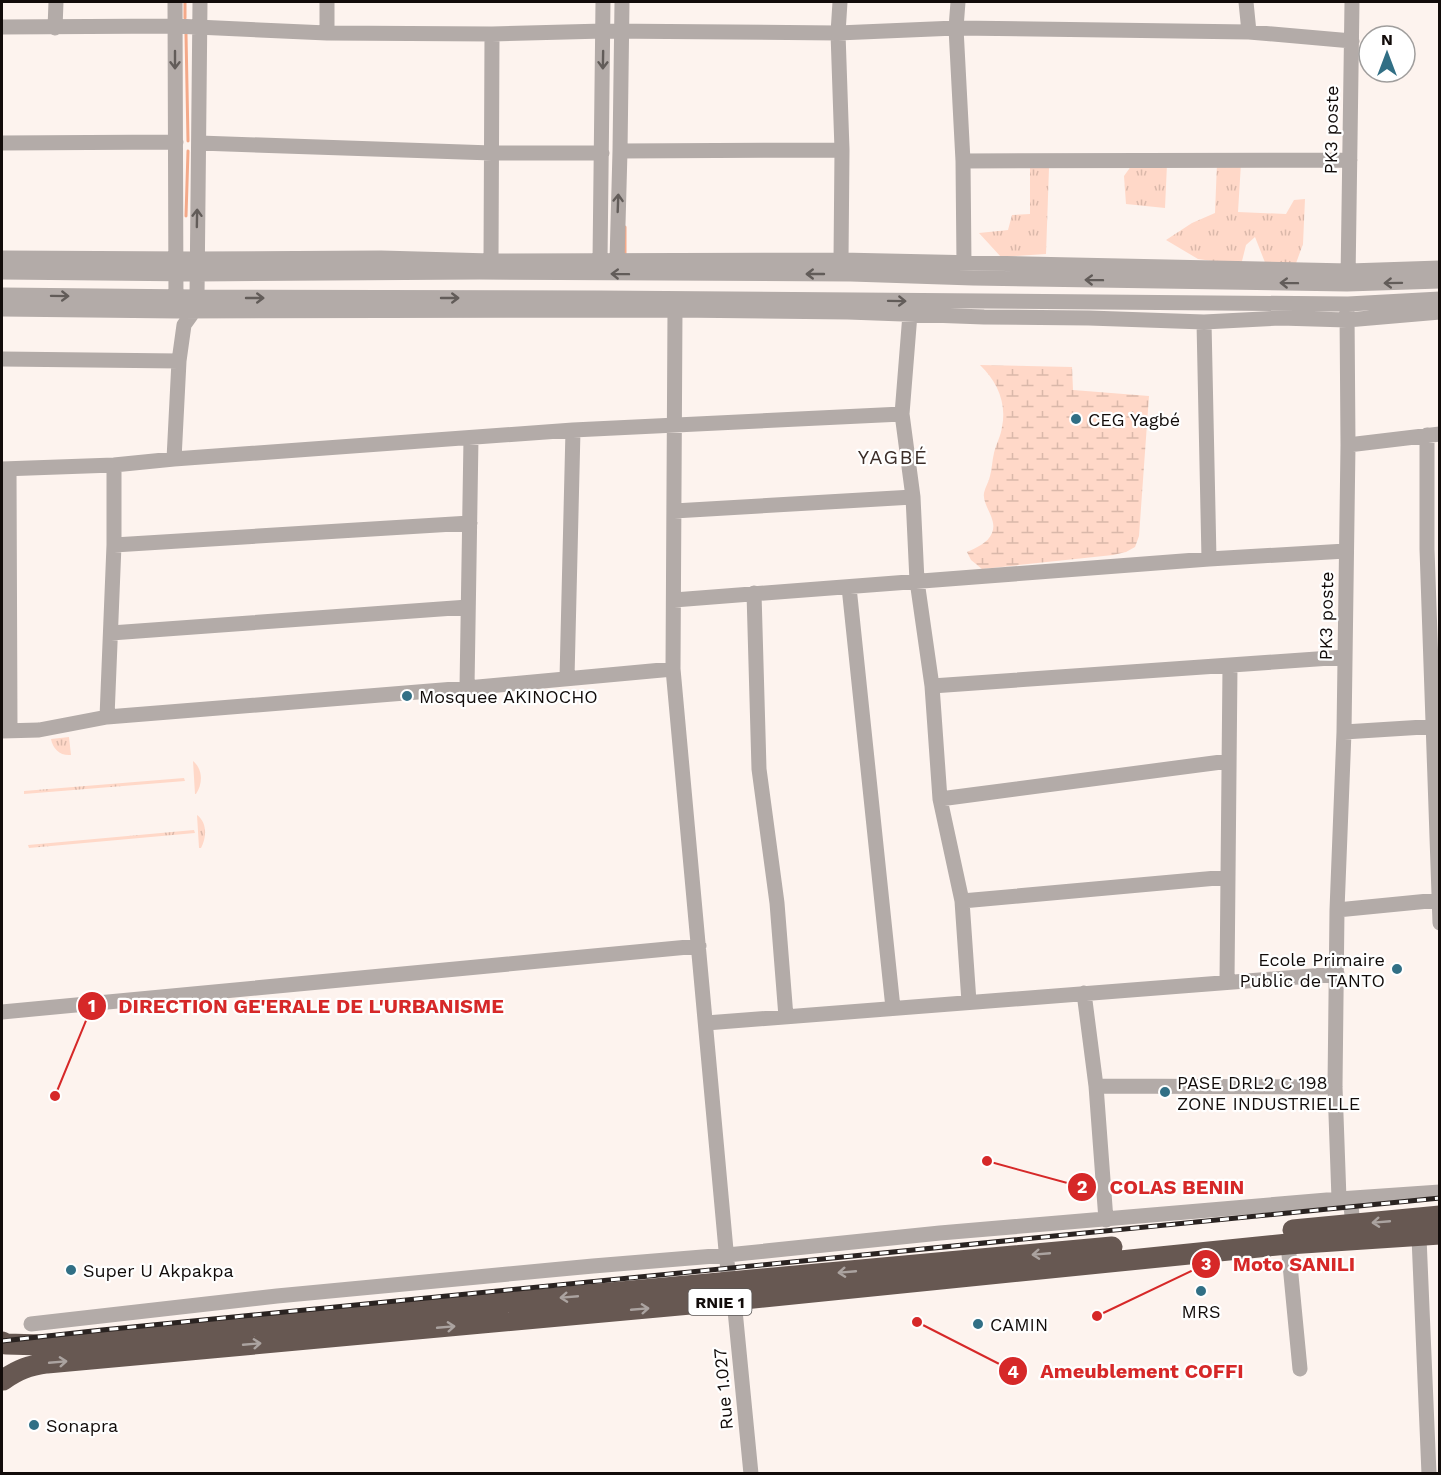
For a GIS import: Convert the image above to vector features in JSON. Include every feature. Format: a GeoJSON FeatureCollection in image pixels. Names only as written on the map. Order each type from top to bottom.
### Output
{"type":"FeatureCollection","features":[{"type":"Feature","properties":{"kind":"highway","name":"RNIE 1"},"geometry":{"type":"LineString","coordinates":[[2,1382],[28,1366],[47,1363],[1440,1216]]}},
{"type":"Feature","properties":{"kind":"highway","name":"RNIE 1"},"geometry":{"type":"LineString","coordinates":[[2,1342],[42,1345],[732,1292],[1288,1244],[1429,1236]]}},
{"type":"Feature","properties":{"kind":"highway","name":"RNIE 1"},"geometry":{"type":"LineString","coordinates":[[2,1342],[8,1361],[2,1382]]}},
{"type":"Feature","properties":{"kind":"street"},"geometry":{"type":"LineString","coordinates":[[55,28],[56,2]]}},
{"type":"Feature","properties":{"kind":"street"},"geometry":{"type":"LineString","coordinates":[[175,2],[176,304],[184,325]]}},
{"type":"Feature","properties":{"kind":"street"},"geometry":{"type":"LineString","coordinates":[[174,459],[179,362],[184,325],[196,304],[200,2]]}},
{"type":"Feature","properties":{"kind":"street"},"geometry":{"type":"LineString","coordinates":[[327,2],[327,33]]}},
{"type":"Feature","properties":{"kind":"street"},"geometry":{"type":"LineString","coordinates":[[600,261],[603,2]]}},
{"type":"Feature","properties":{"kind":"street"},"geometry":{"type":"LineString","coordinates":[[617,261],[622,2]]}},
{"type":"Feature","properties":{"kind":"street"},"geometry":{"type":"LineString","coordinates":[[840,2],[838,33],[842,150],[841,260]]}},
{"type":"Feature","properties":{"kind":"street"},"geometry":{"type":"LineString","coordinates":[[958,2],[956,28],[963,160],[964,264]]}},
{"type":"Feature","properties":{"kind":"street"},"geometry":{"type":"LineString","coordinates":[[1246,2],[1249,32]]}},
{"type":"Feature","properties":{"kind":"street","name":"PK3 poste"},"geometry":{"type":"LineString","coordinates":[[1352,2],[1344,732],[1337,910],[1335,1087],[1340,1199],[1351,1206],[1353,1225]]}},
{"type":"Feature","properties":{"kind":"street"},"geometry":{"type":"LineString","coordinates":[[2,27],[175,26],[327,33],[492,34],[838,33],[956,28],[1249,32],[1352,41]]}},
{"type":"Feature","properties":{"kind":"street"},"geometry":{"type":"LineString","coordinates":[[491,261],[492,34]]}},
{"type":"Feature","properties":{"kind":"street"},"geometry":{"type":"LineString","coordinates":[[2,142],[176,142]]}},
{"type":"Feature","properties":{"kind":"street"},"geometry":{"type":"LineString","coordinates":[[199,142],[492,153],[602,153]]}},
{"type":"Feature","properties":{"kind":"street"},"geometry":{"type":"LineString","coordinates":[[620,151],[842,150]]}},
{"type":"Feature","properties":{"kind":"street"},"geometry":{"type":"LineString","coordinates":[[963,160],[1350,160]]}},
{"type":"Feature","properties":{"kind":"street"},"geometry":{"type":"LineString","coordinates":[[2,258],[197,267],[479,272],[851,274],[973,278],[1348,277],[1440,268]]}},
{"type":"Feature","properties":{"kind":"street"},"geometry":{"type":"LineString","coordinates":[[197,267],[381,258],[491,261],[841,260],[1440,281]]}},
{"type":"Feature","properties":{"kind":"street"},"geometry":{"type":"LineString","coordinates":[[2,272],[176,266]]}},
{"type":"Feature","properties":{"kind":"street"},"geometry":{"type":"LineString","coordinates":[[2,295],[176,304]]}},
{"type":"Feature","properties":{"kind":"street"},"geometry":{"type":"LineString","coordinates":[[196,304],[600,298],[973,302],[1347,312],[1440,312]]}},
{"type":"Feature","properties":{"kind":"street"},"geometry":{"type":"LineString","coordinates":[[2,309],[196,304],[848,312],[1204,322],[1347,312],[1440,299]]}},
{"type":"Feature","properties":{"kind":"street","name":"Rue 1.027"},"geometry":{"type":"LineString","coordinates":[[675,310],[673,669],[727,1255],[751,1473]]}},
{"type":"Feature","properties":{"kind":"street"},"geometry":{"type":"LineString","coordinates":[[910,314],[902,414],[913,497],[917,580],[932,686],[940,799],[962,901],[969,1002]]}},
{"type":"Feature","properties":{"kind":"street"},"geometry":{"type":"LineString","coordinates":[[1204,322],[1209,559]]}},
{"type":"Feature","properties":{"kind":"street"},"geometry":{"type":"LineString","coordinates":[[2,359],[179,362]]}},
{"type":"Feature","properties":{"kind":"street"},"geometry":{"type":"LineString","coordinates":[[673,669],[107,717],[39,730],[6,730],[5,469],[114,465],[573,430],[902,414]]}},
{"type":"Feature","properties":{"kind":"street"},"geometry":{"type":"LineString","coordinates":[[567,678],[573,430]]}},
{"type":"Feature","properties":{"kind":"street"},"geometry":{"type":"LineString","coordinates":[[1348,444],[1433,435],[1440,923]]}},
{"type":"Feature","properties":{"kind":"street"},"geometry":{"type":"LineString","coordinates":[[467,688],[471,438]]}},
{"type":"Feature","properties":{"kind":"street"},"geometry":{"type":"LineString","coordinates":[[107,717],[114,545],[114,465]]}},
{"type":"Feature","properties":{"kind":"street"},"geometry":{"type":"LineString","coordinates":[[674,511],[913,497]]}},
{"type":"Feature","properties":{"kind":"street"},"geometry":{"type":"LineString","coordinates":[[114,545],[470,523]]}},
{"type":"Feature","properties":{"kind":"street"},"geometry":{"type":"LineString","coordinates":[[674,600],[917,580],[1346,551]]}},
{"type":"Feature","properties":{"kind":"street"},"geometry":{"type":"LineString","coordinates":[[849,587],[893,1008]]}},
{"type":"Feature","properties":{"kind":"street"},"geometry":{"type":"LineString","coordinates":[[754,593],[759,769],[777,903],[786,1017]]}},
{"type":"Feature","properties":{"kind":"street"},"geometry":{"type":"LineString","coordinates":[[111,633],[468,607]]}},
{"type":"Feature","properties":{"kind":"street"},"geometry":{"type":"LineString","coordinates":[[932,686],[1345,657]]}},
{"type":"Feature","properties":{"kind":"street"},"geometry":{"type":"LineString","coordinates":[[1227,982],[1230,666]]}},
{"type":"Feature","properties":{"kind":"street"},"geometry":{"type":"LineString","coordinates":[[1344,732],[1436,726]]}},
{"type":"Feature","properties":{"kind":"street"},"geometry":{"type":"LineString","coordinates":[[940,799],[1229,761]]}},
{"type":"Feature","properties":{"kind":"street"},"geometry":{"type":"LineString","coordinates":[[962,901],[1228,877]]}},
{"type":"Feature","properties":{"kind":"street"},"geometry":{"type":"LineString","coordinates":[[1337,910],[1439,900]]}},
{"type":"Feature","properties":{"kind":"street"},"geometry":{"type":"LineString","coordinates":[[2,1012],[699,946]]}},
{"type":"Feature","properties":{"kind":"street"},"geometry":{"type":"LineString","coordinates":[[706,1023],[1336,974]]}},
{"type":"Feature","properties":{"kind":"street"},"geometry":{"type":"LineString","coordinates":[[1084,993],[1096,1086],[1106,1220]]}},
{"type":"Feature","properties":{"kind":"street"},"geometry":{"type":"LineString","coordinates":[[1096,1086],[1335,1087]]}},
{"type":"Feature","properties":{"kind":"street"},"geometry":{"type":"LineString","coordinates":[[31,1324],[289,1295],[940,1233],[1440,1192]]}},
{"type":"Feature","properties":{"kind":"street"},"geometry":{"type":"LineString","coordinates":[[1429,1236],[1429,1473]]}},
{"type":"Feature","properties":{"kind":"street"},"geometry":{"type":"LineString","coordinates":[[1288,1244],[1300,1370]]}},
{"type":"Feature","properties":{"kind":"green space"},"geometry":{"type":"Polygon","coordinates":[[[1134,162],[1167,164],[1165,208],[1126,204],[1124,176],[1134,162]]]}},
{"type":"Feature","properties":{"kind":"green space"},"geometry":{"type":"Polygon","coordinates":[[[1217,163],[1241,163],[1238,212],[1286,214],[1294,200],[1305,199],[1303,244],[1295,266],[1266,265],[1255,237],[1246,245],[1241,265],[1198,259],[1166,240],[1192,223],[1215,213],[1217,163]]]}},
{"type":"Feature","properties":{"kind":"green space"},"geometry":{"type":"Polygon","coordinates":[[[1030,167],[1049,168],[1046,254],[1001,257],[979,233],[1008,230],[1012,215],[1030,214],[1030,167]]]}},
{"type":"Feature","properties":{"kind":"green space"},"geometry":{"type":"Polygon","coordinates":[[[980,365],[1072,367],[1073,390],[1149,396],[1139,536],[1135,547],[1113,555],[982,569],[971,560],[967,552],[988,540],[992,533],[992,518],[985,503],[984,493],[1001,434],[1003,418],[1002,401],[996,385],[980,365]]]}},
{"type":"Feature","properties":{"kind":"green space"},"geometry":{"type":"Polygon","coordinates":[[[69,737],[71,755],[60,753],[55,749],[51,739],[69,737]]]}},
{"type":"Feature","properties":{"kind":"green space"},"geometry":{"type":"Polygon","coordinates":[[[193,761],[199,768],[201,777],[196,794],[195,794],[193,761]]]}},
{"type":"Feature","properties":{"kind":"green space"},"geometry":{"type":"Polygon","coordinates":[[[184,778],[185,781],[24,794],[24,791],[184,778]]]}},
{"type":"Feature","properties":{"kind":"green space"},"geometry":{"type":"Polygon","coordinates":[[[197,815],[203,822],[205,830],[201,848],[199,848],[197,815]]]}},
{"type":"Feature","properties":{"kind":"green space"},"geometry":{"type":"Polygon","coordinates":[[[194,830],[195,833],[29,848],[28,845],[194,830]]]}},
{"type":"Feature","properties":{"kind":"waterway"},"geometry":{"type":"LineString","coordinates":[[185,2],[185,18]]}},
{"type":"Feature","properties":{"kind":"waterway"},"geometry":{"type":"LineString","coordinates":[[186,34],[188,141]]}},
{"type":"Feature","properties":{"kind":"waterway"},"geometry":{"type":"LineString","coordinates":[[186,216],[188,151]]}},
{"type":"Feature","properties":{"kind":"waterway"},"geometry":{"type":"LineString","coordinates":[[625,227],[625,257]]}},
{"type":"Feature","properties":{"kind":"railway"},"geometry":{"type":"LineString","coordinates":[[2,1341],[1440,1198]]}},
{"type":"Feature","properties":{"kind":"place","name":"CEG Yagbé"},"geometry":{"type":"Point","coordinates":[1076,419]}},
{"type":"Feature","properties":{"kind":"place","name":"Mosquee AKINOCHO"},"geometry":{"type":"Point","coordinates":[407,696]}},
{"type":"Feature","properties":{"kind":"place","name":"Ecole Primaire Public de TANTO"},"geometry":{"type":"Point","coordinates":[1397,969]}},
{"type":"Feature","properties":{"kind":"place","name":"PASE DRL2 C 198 ZONE INDUSTRIELLE"},"geometry":{"type":"Point","coordinates":[1165,1092]}},
{"type":"Feature","properties":{"kind":"place","name":"DIRECTION GE'ERALE DE L'URBANISME"},"geometry":{"type":"Point","coordinates":[55,1096]}},
{"type":"Feature","properties":{"kind":"place","name":"COLAS BENIN"},"geometry":{"type":"Point","coordinates":[987,1161]}},
{"type":"Feature","properties":{"kind":"place","name":"Super U Akpakpa"},"geometry":{"type":"Point","coordinates":[71,1270]}},
{"type":"Feature","properties":{"kind":"place","name":"MRS"},"geometry":{"type":"Point","coordinates":[1201,1291]}},
{"type":"Feature","properties":{"kind":"place","name":"Moto SANILI"},"geometry":{"type":"Point","coordinates":[1097,1316]}},
{"type":"Feature","properties":{"kind":"place","name":"Ameublement COFFI"},"geometry":{"type":"Point","coordinates":[917,1322]}},
{"type":"Feature","properties":{"kind":"place","name":"CAMIN"},"geometry":{"type":"Point","coordinates":[978,1324]}},
{"type":"Feature","properties":{"kind":"place","name":"Sonapra"},"geometry":{"type":"Point","coordinates":[34,1425]}},
{"type":"Feature","properties":{"kind":"district","name":"YAGBÉ"},"geometry":{"type":"Point","coordinates":[893,457]}}]}
